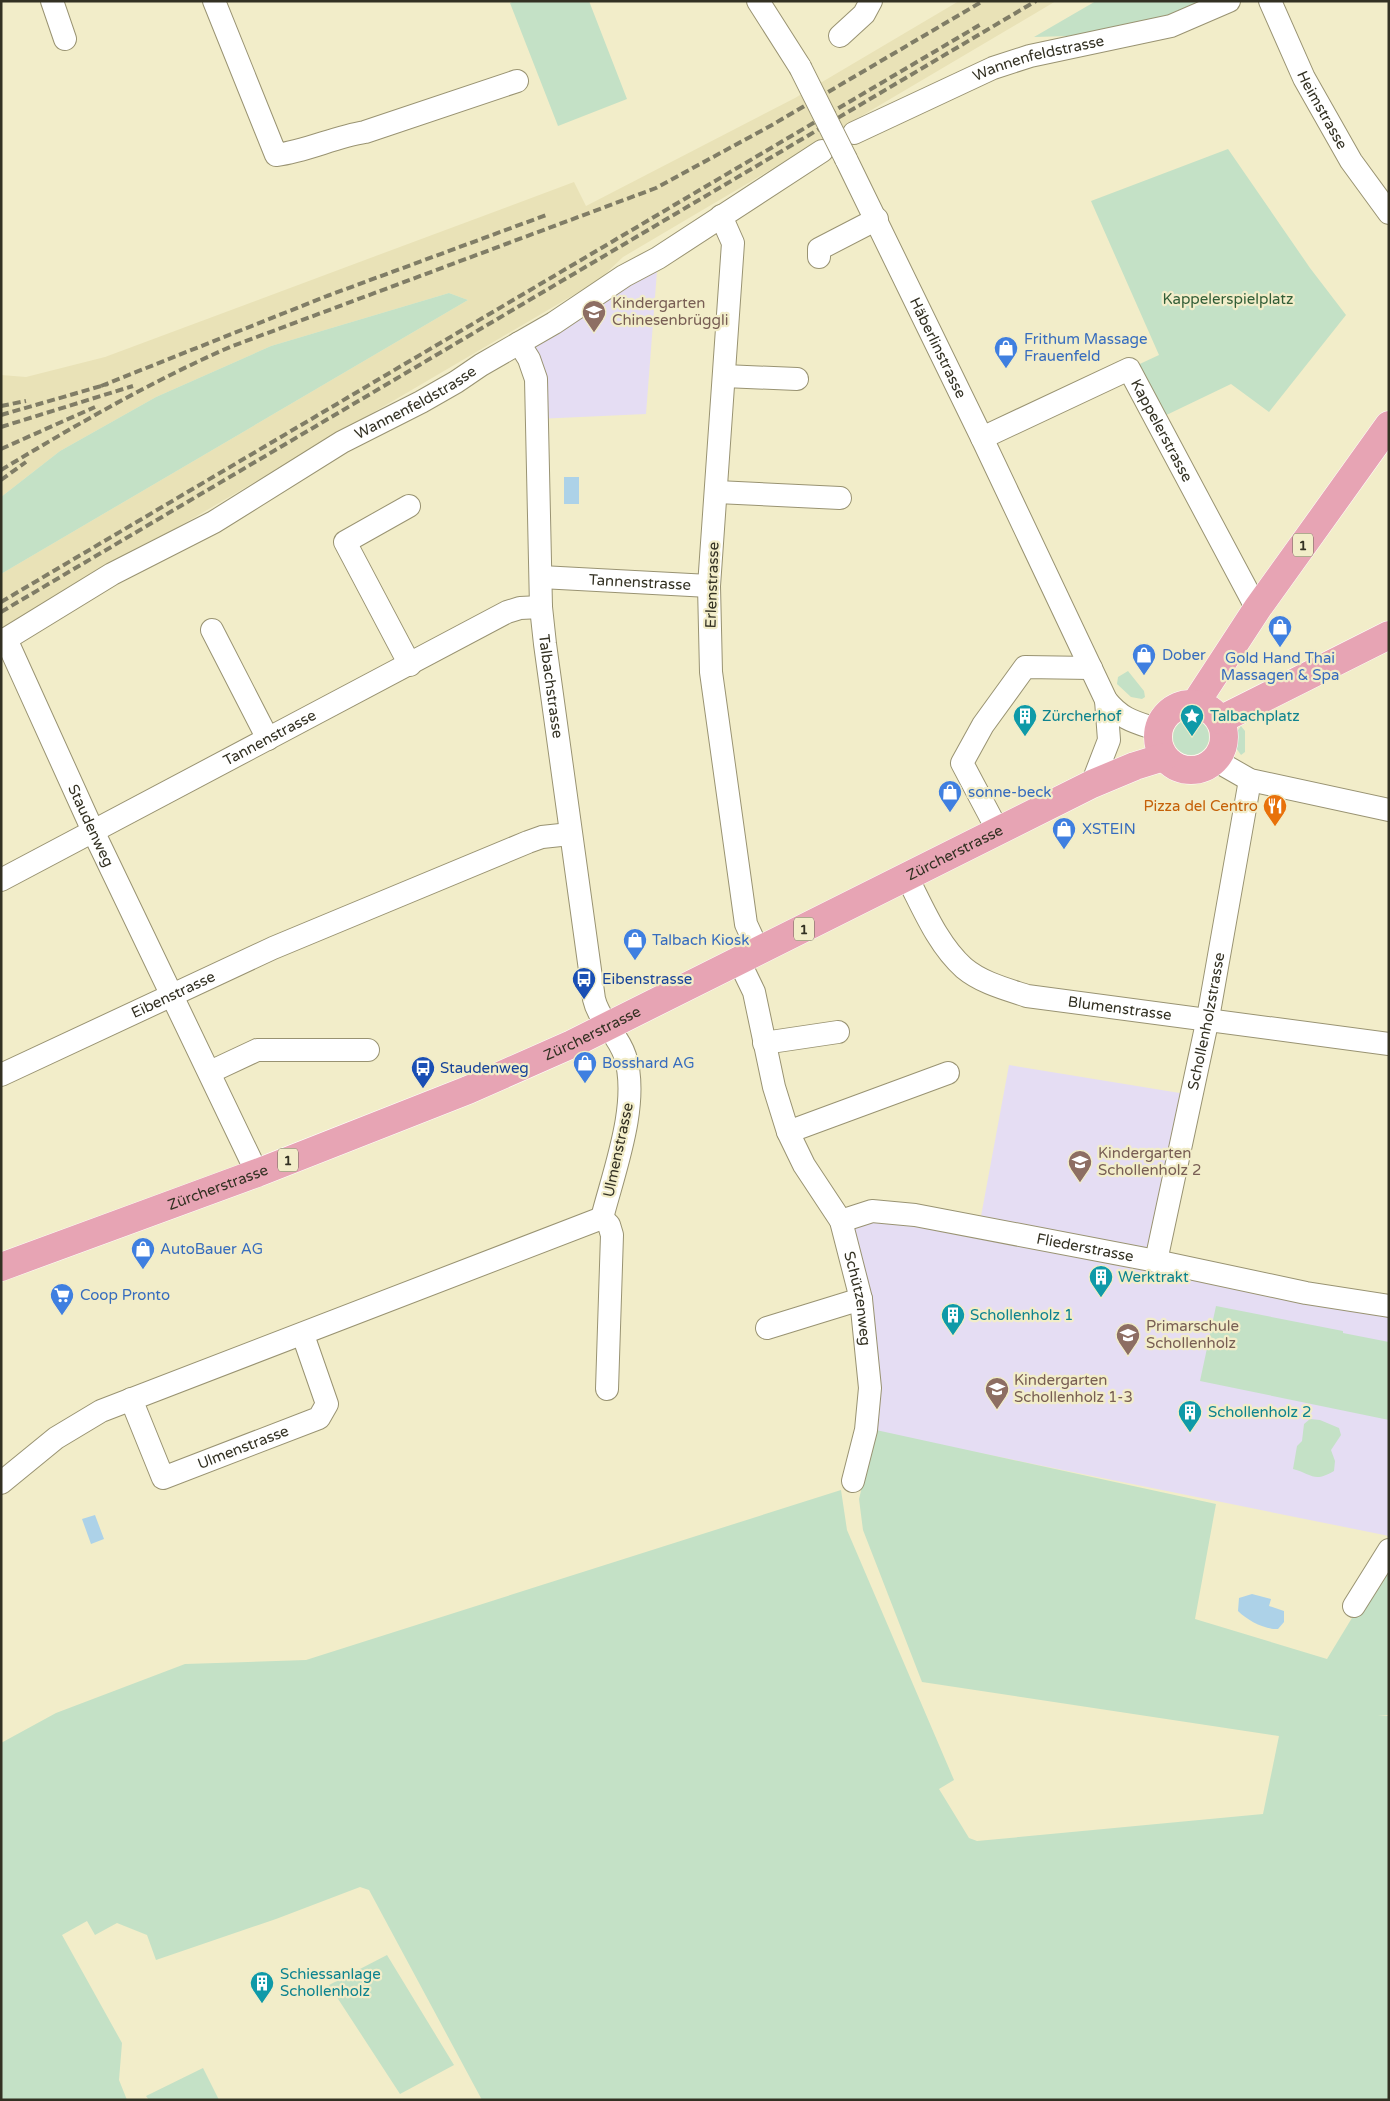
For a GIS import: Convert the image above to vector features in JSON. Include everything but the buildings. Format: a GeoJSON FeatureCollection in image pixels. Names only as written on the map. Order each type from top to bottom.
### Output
{"type":"FeatureCollection","features":[{"type":"Feature","properties":{"kind":"main road","name":"1"},"geometry":{"type":"LineString","coordinates":[[1195,704],[1257,609],[1389,426]]}},
{"type":"Feature","properties":{"kind":"main road"},"geometry":{"type":"LineString","coordinates":[[1220,720],[1389,635]]}},
{"type":"Feature","properties":{"kind":"main road"},"geometry":{"type":"LineString","coordinates":[[1195,704],[1205,707],[1220,720],[1224,741],[1215,760],[1206,767],[1195,770],[1183,769],[1173,765],[1164,757],[1158,739],[1159,730],[1162,720],[1176,707],[1195,704]]}},
{"type":"Feature","properties":{"kind":"main road","name":"Zürcherstrasse"},"geometry":{"type":"LineString","coordinates":[[1,1267],[256,1173],[468,1090],[609,1026],[1092,784],[1135,766],[1164,757]]}},
{"type":"Feature","properties":{"kind":"street"},"geometry":{"type":"LineString","coordinates":[[52,1],[65,39]]}},
{"type":"Feature","properties":{"kind":"street"},"geometry":{"type":"LineString","coordinates":[[214,1],[276,155],[293,153],[345,135],[366,132],[516,81]]}},
{"type":"Feature","properties":{"kind":"street","name":"Häberlinstrasse"},"geometry":{"type":"LineString","coordinates":[[758,1],[800,67],[877,219],[1106,700],[1118,714],[1159,730]]}},
{"type":"Feature","properties":{"kind":"street"},"geometry":{"type":"LineString","coordinates":[[840,36],[864,14],[871,1]]}},
{"type":"Feature","properties":{"kind":"street","name":"Wannenfeldstrasse"},"geometry":{"type":"LineString","coordinates":[[854,133],[993,68],[1030,56],[1171,26],[1229,1]]}},
{"type":"Feature","properties":{"kind":"street","name":"Heimstrasse"},"geometry":{"type":"LineString","coordinates":[[1270,1],[1304,78],[1346,153],[1389,213]]}},
{"type":"Feature","properties":{"kind":"street","name":"Wannenfeldstrasse"},"geometry":{"type":"LineString","coordinates":[[4,641],[90,587],[188,537],[342,442],[421,402],[520,343],[822,151]]}},
{"type":"Feature","properties":{"kind":"street","name":"Erlenstrasse"},"geometry":{"type":"LineString","coordinates":[[721,216],[733,243],[709,586],[711,672],[749,956]]}},
{"type":"Feature","properties":{"kind":"street"},"geometry":{"type":"LineString","coordinates":[[819,257],[819,248],[877,219]]}},
{"type":"Feature","properties":{"kind":"street","name":"Talbachstrasse"},"geometry":{"type":"LineString","coordinates":[[520,343],[529,359],[536,379],[542,607],[570,834],[594,999],[600,1017],[609,1026]]}},
{"type":"Feature","properties":{"kind":"street","name":"Kappelerstrasse"},"geometry":{"type":"LineString","coordinates":[[982,438],[1129,369],[1257,609]]}},
{"type":"Feature","properties":{"kind":"street"},"geometry":{"type":"LineString","coordinates":[[724,376],[797,379]]}},
{"type":"Feature","properties":{"kind":"street"},"geometry":{"type":"LineString","coordinates":[[717,492],[840,498]]}},
{"type":"Feature","properties":{"kind":"street"},"geometry":{"type":"LineString","coordinates":[[409,506],[345,542],[410,665]]}},
{"type":"Feature","properties":{"kind":"street","name":"Tannenstrasse"},"geometry":{"type":"LineString","coordinates":[[541,578],[709,586]]}},
{"type":"Feature","properties":{"kind":"street","name":"Tannenstrasse"},"geometry":{"type":"LineString","coordinates":[[1,880],[513,610],[542,607]]}},
{"type":"Feature","properties":{"kind":"street"},"geometry":{"type":"LineString","coordinates":[[212,630],[268,739]]}},
{"type":"Feature","properties":{"kind":"street","name":"Staudenweg"},"geometry":{"type":"LineString","coordinates":[[4,641],[93,832],[210,1072],[256,1173]]}},
{"type":"Feature","properties":{"kind":"street"},"geometry":{"type":"LineString","coordinates":[[998,832],[962,763],[983,725],[1025,667],[1091,668]]}},
{"type":"Feature","properties":{"kind":"street","name":"Häberlinstrasse"},"geometry":{"type":"LineString","coordinates":[[1092,784],[1109,740],[1106,700]]}},
{"type":"Feature","properties":{"kind":"street"},"geometry":{"type":"LineString","coordinates":[[1215,760],[1250,780],[1389,810]]}},
{"type":"Feature","properties":{"kind":"street","name":"Schollenholzstrasse"},"geometry":{"type":"LineString","coordinates":[[1156,1261],[1208,1018],[1250,780]]}},
{"type":"Feature","properties":{"kind":"street","name":"Eibenstrasse"},"geometry":{"type":"LineString","coordinates":[[1,1075],[306,933],[528,842],[542,837],[570,834]]}},
{"type":"Feature","properties":{"kind":"street","name":"Blumenstrasse"},"geometry":{"type":"LineString","coordinates":[[907,877],[946,948],[965,968],[991,984],[1027,996],[1208,1018],[1389,1044]]}},
{"type":"Feature","properties":{"kind":"street","name":"Schützenweg"},"geometry":{"type":"LineString","coordinates":[[749,956],[764,1043],[774,1088],[788,1132],[804,1165],[840,1221],[861,1299],[870,1388],[866,1430],[853,1481]]}},
{"type":"Feature","properties":{"kind":"street","name":"Ulmenstrasse"},"geometry":{"type":"LineString","coordinates":[[602,1218],[630,1105],[627,1065],[617,1037],[609,1026]]}},
{"type":"Feature","properties":{"kind":"street"},"geometry":{"type":"LineString","coordinates":[[764,1043],[838,1032]]}},
{"type":"Feature","properties":{"kind":"street"},"geometry":{"type":"LineString","coordinates":[[210,1072],[257,1050],[368,1050]]}},
{"type":"Feature","properties":{"kind":"street"},"geometry":{"type":"LineString","coordinates":[[788,1132],[948,1073]]}},
{"type":"Feature","properties":{"kind":"street","name":"Fliederstrasse"},"geometry":{"type":"LineString","coordinates":[[840,1221],[872,1211],[915,1215],[1156,1261],[1306,1293],[1389,1306]]}},
{"type":"Feature","properties":{"kind":"street","name":"Ulmenstrasse"},"geometry":{"type":"LineString","coordinates":[[1,1483],[56,1438],[101,1411],[303,1335],[602,1218]]}},
{"type":"Feature","properties":{"kind":"street","name":"Ulmenstrasse"},"geometry":{"type":"LineString","coordinates":[[602,1218],[609,1225],[612,1235],[607,1389]]}},
{"type":"Feature","properties":{"kind":"street"},"geometry":{"type":"LineString","coordinates":[[767,1328],[861,1299]]}},
{"type":"Feature","properties":{"kind":"street","name":"Ulmenstrasse"},"geometry":{"type":"LineString","coordinates":[[131,1399],[163,1478],[319,1418],[327,1404],[303,1335]]}},
{"type":"Feature","properties":{"kind":"street"},"geometry":{"type":"LineString","coordinates":[[1354,1606],[1389,1550]]}},
{"type":"Feature","properties":{"kind":"shaded area"},"geometry":{"type":"Polygon","coordinates":[[[959,1],[1056,1],[623,257],[599,280],[1,631],[1,574],[468,300],[449,293],[271,346],[156,397],[60,451],[1,497],[1,375],[26,377],[105,357],[574,182],[586,206],[795,98],[959,1]]]}},
{"type":"Feature","properties":{"kind":"shaded area","name":"Kindergarten Chinesenbrüggli"},"geometry":{"type":"Polygon","coordinates":[[[658,258],[646,414],[537,419],[519,343],[658,258]]]}},
{"type":"Feature","properties":{"kind":"shaded area","name":"Primarschule Schollenholz"},"geometry":{"type":"Polygon","coordinates":[[[1009,1065],[1192,1095],[1156,1261],[1389,1306],[1389,1536],[866,1430],[841,1221],[979,1227],[1009,1065]]]}},
{"type":"Feature","properties":{"kind":"green space"},"geometry":{"type":"Polygon","coordinates":[[[514,1],[589,1],[627,99],[558,126],[510,3],[514,1]]]}},
{"type":"Feature","properties":{"kind":"green space"},"geometry":{"type":"Polygon","coordinates":[[[1096,1],[1202,1],[1159,19],[1069,36],[1034,37],[1096,1]]]}},
{"type":"Feature","properties":{"kind":"green space","name":"Kappelerspielplatz"},"geometry":{"type":"Polygon","coordinates":[[[1228,149],[1310,268],[1346,315],[1269,412],[1231,384],[1156,420],[1129,369],[1159,355],[1091,201],[1228,149]]]}},
{"type":"Feature","properties":{"kind":"green space"},"geometry":{"type":"Polygon","coordinates":[[[449,293],[468,300],[1,574],[1,497],[60,451],[156,397],[271,346],[449,293]]]}},
{"type":"Feature","properties":{"kind":"green space"},"geometry":{"type":"Polygon","coordinates":[[[1128,671],[1144,691],[1145,697],[1142,699],[1131,697],[1117,684],[1118,677],[1128,671]]]}},
{"type":"Feature","properties":{"kind":"green space"},"geometry":{"type":"Polygon","coordinates":[[[1191,719],[1198,720],[1204,724],[1208,730],[1208,744],[1204,750],[1198,754],[1191,755],[1184,754],[1178,750],[1174,744],[1173,737],[1174,730],[1178,724],[1184,720],[1191,719]]]}},
{"type":"Feature","properties":{"kind":"green space"},"geometry":{"type":"Polygon","coordinates":[[[1241,726],[1245,731],[1245,752],[1241,755],[1232,739],[1241,726]]]}},
{"type":"Feature","properties":{"kind":"green space"},"geometry":{"type":"Polygon","coordinates":[[[1216,1306],[1389,1342],[1389,1420],[1200,1381],[1216,1306]]]}},
{"type":"Feature","properties":{"kind":"green space"},"geometry":{"type":"Polygon","coordinates":[[[1310,1419],[1320,1420],[1339,1428],[1341,1435],[1331,1450],[1335,1461],[1334,1471],[1327,1475],[1317,1477],[1293,1469],[1297,1446],[1302,1441],[1304,1424],[1310,1419]]]}},
{"type":"Feature","properties":{"kind":"green space"},"geometry":{"type":"Polygon","coordinates":[[[876,1430],[1216,1504],[1195,1619],[1327,1659],[1389,1557],[1389,1715],[1378,1716],[1389,1716],[1389,2100],[482,2100],[369,1890],[360,1887],[276,1919],[156,1960],[147,1935],[117,1923],[95,1935],[87,1921],[62,1935],[122,2043],[119,2080],[127,2100],[1,2100],[1,1743],[56,1713],[185,1664],[306,1660],[841,1490],[847,1530],[954,1780],[939,1789],[969,1838],[977,1841],[1263,1814],[1279,1736],[922,1682],[863,1530],[859,1499],[876,1430]]]}},
{"type":"Feature","properties":{"kind":"green space"},"geometry":{"type":"Polygon","coordinates":[[[387,1955],[454,2065],[400,2094],[329,1985],[387,1955]]]}},
{"type":"Feature","properties":{"kind":"green space"},"geometry":{"type":"Polygon","coordinates":[[[203,2068],[219,2100],[149,2100],[146,2096],[203,2068]]]}},
{"type":"Feature","properties":{"kind":"water"},"geometry":{"type":"Polygon","coordinates":[[[564,477],[579,477],[579,504],[564,504],[564,477]]]}},
{"type":"Feature","properties":{"kind":"water"},"geometry":{"type":"Polygon","coordinates":[[[95,1515],[104,1539],[91,1544],[82,1519],[95,1515]]]}},
{"type":"Feature","properties":{"kind":"water"},"geometry":{"type":"Polygon","coordinates":[[[1252,1594],[1271,1599],[1269,1606],[1284,1611],[1284,1622],[1278,1629],[1256,1624],[1238,1611],[1239,1598],[1252,1594]]]}},
{"type":"Feature","properties":{"kind":"railway"},"geometry":{"type":"LineString","coordinates":[[1,470],[114,405],[200,360],[230,347],[656,188],[772,125],[983,1]]}},
{"type":"Feature","properties":{"kind":"railway"},"geometry":{"type":"LineString","coordinates":[[1,612],[1036,1]]}},
{"type":"Feature","properties":{"kind":"railway"},"geometry":{"type":"LineString","coordinates":[[1,602],[983,23]]}},
{"type":"Feature","properties":{"kind":"railway"},"geometry":{"type":"LineString","coordinates":[[101,386],[327,296],[549,214]]}},
{"type":"Feature","properties":{"kind":"railway"},"geometry":{"type":"LineString","coordinates":[[1,415],[108,384]]}},
{"type":"Feature","properties":{"kind":"railway"},"geometry":{"type":"LineString","coordinates":[[1,427],[133,386]]}},
{"type":"Feature","properties":{"kind":"railway"},"geometry":{"type":"LineString","coordinates":[[1,406],[26,401]]}},
{"type":"Feature","properties":{"kind":"railway"},"geometry":{"type":"LineString","coordinates":[[1,449],[95,407]]}},
{"type":"Feature","properties":{"kind":"railway"},"geometry":{"type":"LineString","coordinates":[[1,480],[26,462]]}},
{"type":"Feature","properties":{"kind":"place","name":"Kindergarten Chinesenbrüggli"},"geometry":{"type":"Point","coordinates":[594,333]}},
{"type":"Feature","properties":{"kind":"place","name":"Frithum Massage Frauenfeld"},"geometry":{"type":"Point","coordinates":[1006,369]}},
{"type":"Feature","properties":{"kind":"place","name":"Gold Hand Thai Massagen & Spa"},"geometry":{"type":"Point","coordinates":[1280,648]}},
{"type":"Feature","properties":{"kind":"place","name":"Dober"},"geometry":{"type":"Point","coordinates":[1144,676]}},
{"type":"Feature","properties":{"kind":"place","name":"Zürcherhof"},"geometry":{"type":"Point","coordinates":[1025,737]}},
{"type":"Feature","properties":{"kind":"place","name":"Talbachplatz"},"geometry":{"type":"Point","coordinates":[1192,737]}},
{"type":"Feature","properties":{"kind":"place","name":"sonne-beck"},"geometry":{"type":"Point","coordinates":[950,813]}},
{"type":"Feature","properties":{"kind":"place","name":"Pizza del Centro"},"geometry":{"type":"Point","coordinates":[1275,827]}},
{"type":"Feature","properties":{"kind":"place","name":"XSTEIN"},"geometry":{"type":"Point","coordinates":[1064,850]}},
{"type":"Feature","properties":{"kind":"place","name":"Talbach Kiosk"},"geometry":{"type":"Point","coordinates":[635,961]}},
{"type":"Feature","properties":{"kind":"place","name":"Eibenstrasse"},"geometry":{"type":"Point","coordinates":[584,1000]}},
{"type":"Feature","properties":{"kind":"place","name":"Bosshard AG"},"geometry":{"type":"Point","coordinates":[585,1084]}},
{"type":"Feature","properties":{"kind":"place","name":"Staudenweg"},"geometry":{"type":"Point","coordinates":[423,1089]}},
{"type":"Feature","properties":{"kind":"place","name":"Kindergarten Schollenholz 2"},"geometry":{"type":"Point","coordinates":[1080,1183]}},
{"type":"Feature","properties":{"kind":"place","name":"AutoBauer AG"},"geometry":{"type":"Point","coordinates":[143,1270]}},
{"type":"Feature","properties":{"kind":"place","name":"Werktrakt"},"geometry":{"type":"Point","coordinates":[1101,1298]}},
{"type":"Feature","properties":{"kind":"place","name":"Coop Pronto"},"geometry":{"type":"Point","coordinates":[62,1316]}},
{"type":"Feature","properties":{"kind":"place","name":"Schollenholz 1"},"geometry":{"type":"Point","coordinates":[953,1336]}},
{"type":"Feature","properties":{"kind":"place","name":"Primarschule Schollenholz"},"geometry":{"type":"Point","coordinates":[1128,1356]}},
{"type":"Feature","properties":{"kind":"place","name":"Kindergarten Schollenholz 1-3"},"geometry":{"type":"Point","coordinates":[997,1410]}},
{"type":"Feature","properties":{"kind":"place","name":"Schollenholz 2"},"geometry":{"type":"Point","coordinates":[1190,1433]}},
{"type":"Feature","properties":{"kind":"place","name":"Schiessanlage Schollenholz"},"geometry":{"type":"Point","coordinates":[262,2004]}}]}
